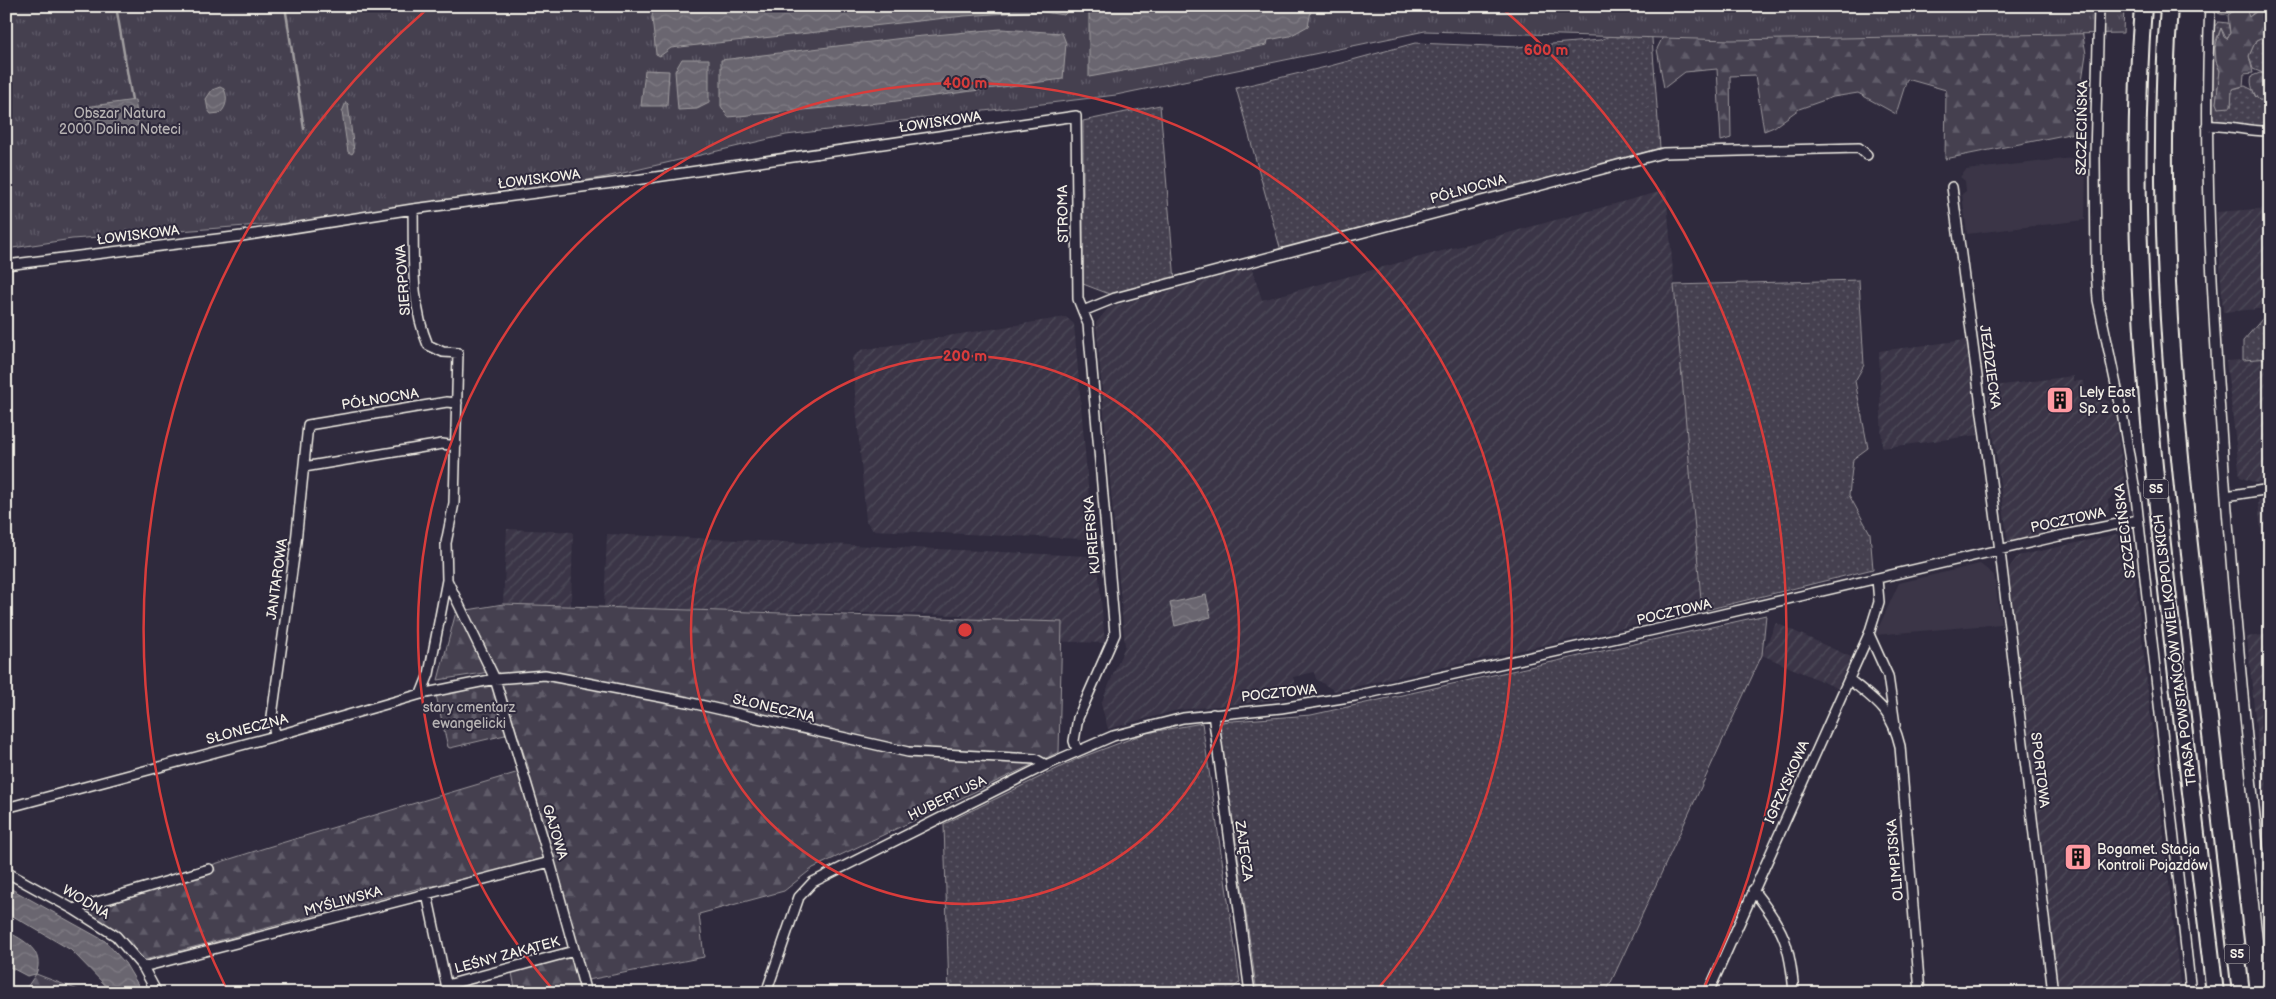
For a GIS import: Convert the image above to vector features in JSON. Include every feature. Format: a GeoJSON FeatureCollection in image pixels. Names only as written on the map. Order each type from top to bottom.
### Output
{"type":"FeatureCollection","features":[{"type":"Feature","properties":{"kind":"highway","name":"TRASA POWSTAŃCÓW WIELKOPOLSKICH"},"geometry":{"type":"LineString","coordinates":[[2143,6],[2137,130],[2140,288],[2145,370],[2164,563],[2215,993]]}},
{"type":"Feature","properties":{"kind":"highway","name":"TRASA POWSTAŃCÓW WIELKOPOLSKICH"},"geometry":{"type":"LineString","coordinates":[[2169,6],[2164,130],[2164,202],[2171,368],[2190,557],[2241,993]]}},
{"type":"Feature","properties":{"kind":"street","name":"SZCZECIŃSKA"},"geometry":{"type":"LineString","coordinates":[[2099,6],[2095,156],[2098,300],[2127,440],[2138,520],[2191,993]]}},
{"type":"Feature","properties":{"kind":"street"},"geometry":{"type":"LineString","coordinates":[[2210,6],[2207,126],[2210,249],[2226,496],[2270,958]]}},
{"type":"Feature","properties":{"kind":"street","name":"ŁOWISKOWA"},"geometry":{"type":"LineString","coordinates":[[6,265],[242,236],[413,209],[618,182],[1076,116]]}},
{"type":"Feature","properties":{"kind":"street","name":"STROMA"},"geometry":{"type":"LineString","coordinates":[[1076,116],[1078,299],[1083,311]]}},
{"type":"Feature","properties":{"kind":"street"},"geometry":{"type":"LineString","coordinates":[[2207,126],[2217,125],[2251,132],[2270,131]]}},
{"type":"Feature","properties":{"kind":"street","name":"PÓŁNOCNA"},"geometry":{"type":"LineString","coordinates":[[1083,311],[1124,295],[1663,153],[1859,148],[1867,155]]}},
{"type":"Feature","properties":{"kind":"street","name":"JEŹDZIECKA"},"geometry":{"type":"LineString","coordinates":[[1952,187],[1999,550]]}},
{"type":"Feature","properties":{"kind":"street","name":"SIERPOWA"},"geometry":{"type":"LineString","coordinates":[[413,209],[415,279],[422,330],[428,345],[443,352],[458,353],[457,403]]}},
{"type":"Feature","properties":{"kind":"street","name":"KURIERSKA"},"geometry":{"type":"LineString","coordinates":[[1077,750],[1074,741],[1078,718],[1115,634],[1088,324],[1083,311]]}},
{"type":"Feature","properties":{"kind":"street","name":"PÓŁNOCNA"},"geometry":{"type":"LineString","coordinates":[[308,425],[447,402],[457,403]]}},
{"type":"Feature","properties":{"kind":"street"},"geometry":{"type":"LineString","coordinates":[[421,694],[430,674],[447,580],[446,543],[454,503],[457,403]]}},
{"type":"Feature","properties":{"kind":"street","name":"JANTAROWA"},"geometry":{"type":"LineString","coordinates":[[275,736],[272,716],[308,425]]}},
{"type":"Feature","properties":{"kind":"street"},"geometry":{"type":"LineString","coordinates":[[304,467],[442,444],[456,446]]}},
{"type":"Feature","properties":{"kind":"street"},"geometry":{"type":"LineString","coordinates":[[2226,496],[2270,489]]}},
{"type":"Feature","properties":{"kind":"street","name":"POCZTOWA"},"geometry":{"type":"LineString","coordinates":[[1212,714],[1281,708],[1354,696],[2138,520]]}},
{"type":"Feature","properties":{"kind":"street","name":"SPORTOWA"},"geometry":{"type":"LineString","coordinates":[[1999,550],[2053,993]]}},
{"type":"Feature","properties":{"kind":"street","name":"IGRZYSKOWA"},"geometry":{"type":"LineString","coordinates":[[1708,993],[1869,634],[1879,602],[1877,579]]}},
{"type":"Feature","properties":{"kind":"street"},"geometry":{"type":"LineString","coordinates":[[447,580],[495,679]]}},
{"type":"Feature","properties":{"kind":"street","name":"OLIMPIJSKA"},"geometry":{"type":"LineString","coordinates":[[1869,634],[1888,676],[1895,726],[1900,746],[1920,993]]}},
{"type":"Feature","properties":{"kind":"street","name":"SŁONECZNA"},"geometry":{"type":"LineString","coordinates":[[6,808],[275,736],[421,694],[495,679],[545,675],[687,702],[908,752],[1035,759],[1046,765]]}},
{"type":"Feature","properties":{"kind":"street","name":"GAJOWA"},"geometry":{"type":"LineString","coordinates":[[495,679],[550,862],[586,993]]}},
{"type":"Feature","properties":{"kind":"street","name":"OLIMPIJSKA"},"geometry":{"type":"LineString","coordinates":[[1850,680],[1877,701],[1895,726]]}},
{"type":"Feature","properties":{"kind":"street","name":"HUBERTUSA"},"geometry":{"type":"LineString","coordinates":[[766,993],[799,897],[805,889],[846,864],[1077,750],[1113,736],[1144,727],[1183,718],[1212,714]]}},
{"type":"Feature","properties":{"kind":"street","name":"ZAJĘCZA"},"geometry":{"type":"LineString","coordinates":[[1212,714],[1250,993]]}},
{"type":"Feature","properties":{"kind":"street","name":"MYŚLIWSKA"},"geometry":{"type":"LineString","coordinates":[[143,968],[550,862]]}},
{"type":"Feature","properties":{"kind":"street"},"geometry":{"type":"LineString","coordinates":[[73,909],[209,869]]}},
{"type":"Feature","properties":{"kind":"street","name":"WODNA"},"geometry":{"type":"LineString","coordinates":[[6,872],[73,909],[116,936],[143,968],[157,993]]}},
{"type":"Feature","properties":{"kind":"street"},"geometry":{"type":"LineString","coordinates":[[1753,890],[1770,910],[1782,931],[1791,960],[1794,993]]}},
{"type":"Feature","properties":{"kind":"street"},"geometry":{"type":"LineString","coordinates":[[427,894],[448,989]]}},
{"type":"Feature","properties":{"kind":"street","name":"LEŚNY ZAKĄTEK"},"geometry":{"type":"LineString","coordinates":[[448,989],[574,951]]}},
{"type":"Feature","properties":{"kind":"shaded area"},"geometry":{"type":"Polygon","coordinates":[[[2081,157],[2086,161],[2085,220],[1967,234],[1962,194],[1966,191],[1965,181],[1960,177],[1966,170],[2081,157]]]}},
{"type":"Feature","properties":{"kind":"shaded area"},"geometry":{"type":"Polygon","coordinates":[[[1666,190],[1702,611],[1688,613],[1678,610],[1677,606],[1649,612],[1644,623],[1335,691],[1316,679],[1314,672],[1293,677],[1295,684],[1285,699],[1178,710],[1108,729],[1101,704],[1125,646],[1096,323],[1109,307],[1252,268],[1262,300],[1666,190]]]}},
{"type":"Feature","properties":{"kind":"shaded area"},"geometry":{"type":"Polygon","coordinates":[[[2270,208],[2270,308],[2223,312],[2217,212],[2270,208]]]}},
{"type":"Feature","properties":{"kind":"shaded area"},"geometry":{"type":"Polygon","coordinates":[[[1066,317],[1074,324],[1092,532],[1086,539],[873,530],[866,521],[852,358],[861,350],[1066,317]]]}},
{"type":"Feature","properties":{"kind":"shaded area"},"geometry":{"type":"Polygon","coordinates":[[[1966,340],[1978,435],[1882,448],[1879,351],[1966,340]]]}},
{"type":"Feature","properties":{"kind":"shaded area"},"geometry":{"type":"Polygon","coordinates":[[[2270,358],[2270,480],[2256,483],[2240,477],[2226,361],[2270,358]]]}},
{"type":"Feature","properties":{"kind":"shaded area"},"geometry":{"type":"Polygon","coordinates":[[[2073,376],[2073,381],[2084,381],[2085,390],[2110,402],[2107,408],[2115,413],[2125,487],[2108,500],[2109,512],[2089,520],[2008,543],[1987,387],[2073,376]]]}},
{"type":"Feature","properties":{"kind":"shaded area"},"geometry":{"type":"Polygon","coordinates":[[[2270,498],[2270,576],[2265,577],[2258,500],[2270,498]]]}},
{"type":"Feature","properties":{"kind":"shaded area"},"geometry":{"type":"Polygon","coordinates":[[[507,529],[573,532],[571,606],[503,604],[507,529]]]}},
{"type":"Feature","properties":{"kind":"shaded area"},"geometry":{"type":"Polygon","coordinates":[[[607,534],[1087,556],[1098,566],[1105,643],[962,638],[963,615],[604,608],[607,534]]]}},
{"type":"Feature","properties":{"kind":"shaded area"},"geometry":{"type":"Polygon","coordinates":[[[2116,534],[2132,546],[2181,993],[2059,993],[2008,569],[2018,556],[2116,534]]]}},
{"type":"Feature","properties":{"kind":"shaded area"},"geometry":{"type":"Polygon","coordinates":[[[1980,564],[1994,575],[2001,624],[1875,635],[1899,583],[1980,564]]]}},
{"type":"Feature","properties":{"kind":"shaded area"},"geometry":{"type":"Polygon","coordinates":[[[1776,623],[1851,657],[1837,688],[1762,655],[1776,623]]]}},
{"type":"Feature","properties":{"kind":"shaded area"},"geometry":{"type":"Polygon","coordinates":[[[2270,634],[2270,868],[2247,637],[2270,634]]]}},
{"type":"Feature","properties":{"kind":"green space","name":"Obszar Natura 2000 Dolina Noteci"},"geometry":{"type":"Polygon","coordinates":[[[6,6],[2124,6],[2123,33],[1731,40],[1425,31],[1116,95],[786,135],[606,177],[367,217],[72,239],[6,249],[6,6]]]}},
{"type":"Feature","properties":{"kind":"green space"},"geometry":{"type":"Polygon","coordinates":[[[1912,6],[2022,6],[2081,24],[2086,54],[2074,133],[1945,159],[1946,90],[1907,79],[1896,114],[1858,93],[1833,97],[1799,109],[1774,127],[1764,131],[1755,75],[1730,76],[1731,138],[1721,141],[1717,69],[1685,72],[1664,88],[1657,49],[1668,26],[1912,6]]]}},
{"type":"Feature","properties":{"kind":"green space"},"geometry":{"type":"Polygon","coordinates":[[[2216,6],[2270,6],[2270,8],[2258,9],[2249,17],[2247,14],[2250,9],[2223,14],[2218,13],[2216,6]]]}},
{"type":"Feature","properties":{"kind":"green space"},"geometry":{"type":"Polygon","coordinates":[[[2263,7],[2270,8],[2270,27],[2267,35],[2256,40],[2249,56],[2253,73],[2244,74],[2243,86],[2232,89],[2231,107],[2218,108],[2216,103],[2220,71],[2216,61],[2215,48],[2221,28],[2224,37],[2227,39],[2230,33],[2228,15],[2235,10],[2250,9],[2249,17],[2263,7]]]}},
{"type":"Feature","properties":{"kind":"green space"},"geometry":{"type":"Polygon","coordinates":[[[2218,22],[2228,23],[2230,33],[2227,40],[2221,28],[2216,41],[2216,61],[2220,71],[2216,103],[2218,107],[2231,106],[2232,89],[2245,86],[2253,90],[2259,100],[2270,100],[2270,127],[2232,126],[2212,119],[2213,34],[2214,27],[2218,22]]]}},
{"type":"Feature","properties":{"kind":"green space"},"geometry":{"type":"Polygon","coordinates":[[[1651,25],[1660,148],[1281,251],[1236,88],[1330,66],[1415,43],[1517,47],[1600,40],[1623,31],[1651,25]]]}},
{"type":"Feature","properties":{"kind":"green space"},"geometry":{"type":"Polygon","coordinates":[[[2270,28],[2270,34],[2268,35],[2270,76],[2253,69],[2249,56],[2256,40],[2267,35],[2270,28]]]}},
{"type":"Feature","properties":{"kind":"green space"},"geometry":{"type":"Polygon","coordinates":[[[2260,73],[2270,76],[2270,100],[2259,100],[2255,95],[2251,82],[2252,76],[2260,73]]]}},
{"type":"Feature","properties":{"kind":"green space"},"geometry":{"type":"Polygon","coordinates":[[[1160,105],[1175,281],[1112,295],[1083,284],[1083,121],[1160,105]]]}},
{"type":"Feature","properties":{"kind":"green space"},"geometry":{"type":"Polygon","coordinates":[[[1859,280],[1864,365],[1855,381],[1868,448],[1853,459],[1849,495],[1870,533],[1873,569],[1702,611],[1674,285],[1859,280]]]}},
{"type":"Feature","properties":{"kind":"green space"},"geometry":{"type":"Polygon","coordinates":[[[2270,310],[2270,358],[2243,360],[2243,341],[2270,310]]]}},
{"type":"Feature","properties":{"kind":"green space"},"geometry":{"type":"Polygon","coordinates":[[[503,604],[1062,622],[1059,752],[813,868],[784,891],[699,914],[704,957],[583,981],[586,993],[516,993],[511,968],[574,951],[552,859],[483,879],[424,887],[144,960],[120,933],[73,909],[268,847],[529,769],[496,671],[438,680],[456,612],[503,604]]]}},
{"type":"Feature","properties":{"kind":"green space"},"geometry":{"type":"Polygon","coordinates":[[[1766,615],[1762,655],[1606,993],[1257,993],[1219,722],[1311,715],[1766,615]]]}},
{"type":"Feature","properties":{"kind":"green space","name":"stary cmentarz ewangelicki"},"geometry":{"type":"Polygon","coordinates":[[[490,684],[493,686],[506,731],[505,735],[448,747],[436,695],[490,684]]]}},
{"type":"Feature","properties":{"kind":"green space"},"geometry":{"type":"Polygon","coordinates":[[[1202,723],[1240,982],[1228,993],[949,993],[944,824],[1077,759],[1146,733],[1202,723]]]}},
{"type":"Feature","properties":{"kind":"green space"},"geometry":{"type":"Polygon","coordinates":[[[36,974],[86,993],[23,993],[36,974]]]}},
{"type":"Feature","properties":{"kind":"water"},"geometry":{"type":"Polygon","coordinates":[[[653,6],[1071,6],[1071,8],[1064,15],[1037,11],[964,16],[671,48],[660,56],[656,54],[652,18],[653,6]]]}},
{"type":"Feature","properties":{"kind":"water"},"geometry":{"type":"Polygon","coordinates":[[[1312,6],[1308,26],[1290,36],[1268,40],[1267,45],[1089,77],[1089,7],[1312,6]]]}},
{"type":"Feature","properties":{"kind":"water"},"geometry":{"type":"Polygon","coordinates":[[[1001,29],[1062,33],[1066,43],[1063,79],[889,102],[728,117],[721,106],[721,60],[912,37],[1001,29]]]}},
{"type":"Feature","properties":{"kind":"water"},"geometry":{"type":"Polygon","coordinates":[[[682,59],[709,59],[709,103],[697,109],[678,110],[675,71],[682,59]]]}},
{"type":"Feature","properties":{"kind":"water"},"geometry":{"type":"Polygon","coordinates":[[[645,70],[669,71],[667,106],[641,106],[645,70]]]}},
{"type":"Feature","properties":{"kind":"water"},"geometry":{"type":"Polygon","coordinates":[[[220,87],[225,92],[225,105],[220,113],[211,114],[208,110],[206,99],[212,90],[220,87]]]}},
{"type":"Feature","properties":{"kind":"water"},"geometry":{"type":"Polygon","coordinates":[[[135,100],[137,126],[106,130],[88,128],[83,112],[85,107],[135,100]]]}},
{"type":"Feature","properties":{"kind":"water"},"geometry":{"type":"Polygon","coordinates":[[[346,102],[348,104],[354,151],[352,154],[348,152],[342,112],[346,102]]]}},
{"type":"Feature","properties":{"kind":"water"},"geometry":{"type":"Polygon","coordinates":[[[1206,595],[1211,617],[1175,626],[1170,603],[1206,595]]]}},
{"type":"Feature","properties":{"kind":"water"},"geometry":{"type":"Polygon","coordinates":[[[6,886],[105,941],[125,963],[143,993],[113,993],[71,950],[6,912],[6,886]]]}},
{"type":"Feature","properties":{"kind":"water"},"geometry":{"type":"Polygon","coordinates":[[[6,931],[20,938],[31,947],[38,959],[36,974],[27,976],[6,965],[6,931]]]}},
{"type":"Feature","properties":{"kind":"waterway"},"geometry":{"type":"LineString","coordinates":[[116,6],[132,100]]}},
{"type":"Feature","properties":{"kind":"waterway"},"geometry":{"type":"LineString","coordinates":[[285,6],[304,129]]}},
{"type":"Feature","properties":{"kind":"place","name":"Lely East Sp. z o.o."},"geometry":{"type":"Point","coordinates":[2060,400]}},
{"type":"Feature","properties":{"kind":"place","name":"Bogamet. Stacja Kontroli Pojazdów"},"geometry":{"type":"Point","coordinates":[2078,857]}}]}
